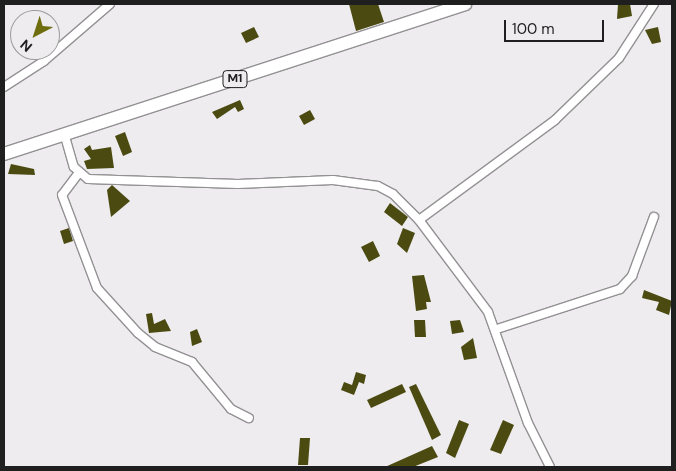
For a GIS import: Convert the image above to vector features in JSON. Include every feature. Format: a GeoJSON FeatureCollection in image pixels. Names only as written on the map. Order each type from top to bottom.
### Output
{"type":"FeatureCollection","features":[{"type":"Feature","properties":{"kind":"highway","name":"M1"},"geometry":{"type":"LineString","coordinates":[[4,154],[466,4]]}},
{"type":"Feature","properties":{"kind":"street"},"geometry":{"type":"LineString","coordinates":[[4,87],[44,61],[110,4]]}},
{"type":"Feature","properties":{"kind":"street"},"geometry":{"type":"LineString","coordinates":[[419,220],[555,120],[619,58],[654,4]]}},
{"type":"Feature","properties":{"kind":"street"},"geometry":{"type":"LineString","coordinates":[[64,133],[78,174]]}},
{"type":"Feature","properties":{"kind":"street"},"geometry":{"type":"LineString","coordinates":[[78,174],[114,183],[359,182],[393,194],[419,220],[439,252],[478,296],[497,329],[528,423],[550,467]]}},
{"type":"Feature","properties":{"kind":"street"},"geometry":{"type":"LineString","coordinates":[[78,174],[62,195],[97,288],[138,334],[155,347],[192,362],[231,409],[249,418]]}},
{"type":"Feature","properties":{"kind":"street"},"geometry":{"type":"LineString","coordinates":[[497,329],[620,289],[632,276],[654,217]]}},
{"type":"Feature","properties":{"kind":"building"},"geometry":{"type":"Polygon","coordinates":[[[349,4],[378,4],[384,22],[356,31],[349,4]]]}},
{"type":"Feature","properties":{"kind":"building"},"geometry":{"type":"Polygon","coordinates":[[[618,4],[630,4],[632,16],[617,19],[618,4]]]}},
{"type":"Feature","properties":{"kind":"building"},"geometry":{"type":"Polygon","coordinates":[[[254,27],[259,37],[246,43],[241,33],[254,27]]]}},
{"type":"Feature","properties":{"kind":"building"},"geometry":{"type":"Polygon","coordinates":[[[658,27],[661,42],[652,44],[645,30],[658,27]]]}},
{"type":"Feature","properties":{"kind":"building"},"geometry":{"type":"Polygon","coordinates":[[[240,100],[244,109],[238,112],[235,107],[217,119],[212,112],[240,100]]]}},
{"type":"Feature","properties":{"kind":"building"},"geometry":{"type":"Polygon","coordinates":[[[310,110],[315,119],[304,125],[299,116],[310,110]]]}},
{"type":"Feature","properties":{"kind":"building"},"geometry":{"type":"Polygon","coordinates":[[[125,132],[132,152],[123,156],[115,136],[125,132]]]}},
{"type":"Feature","properties":{"kind":"building"},"geometry":{"type":"Polygon","coordinates":[[[90,145],[92,150],[111,147],[114,168],[87,169],[84,161],[91,159],[84,149],[90,145]]]}},
{"type":"Feature","properties":{"kind":"building"},"geometry":{"type":"Polygon","coordinates":[[[11,164],[34,169],[35,175],[8,174],[11,164]]]}},
{"type":"Feature","properties":{"kind":"building"},"geometry":{"type":"Polygon","coordinates":[[[112,185],[130,201],[111,217],[107,190],[112,185]]]}},
{"type":"Feature","properties":{"kind":"building"},"geometry":{"type":"Polygon","coordinates":[[[390,203],[408,217],[402,226],[384,212],[390,203]]]}},
{"type":"Feature","properties":{"kind":"building"},"geometry":{"type":"Polygon","coordinates":[[[69,228],[73,241],[64,244],[60,231],[69,228]]]}},
{"type":"Feature","properties":{"kind":"building"},"geometry":{"type":"Polygon","coordinates":[[[403,228],[415,233],[407,253],[397,244],[403,228]]]}},
{"type":"Feature","properties":{"kind":"building"},"geometry":{"type":"Polygon","coordinates":[[[373,241],[380,256],[369,262],[361,247],[373,241]]]}},
{"type":"Feature","properties":{"kind":"building"},"geometry":{"type":"Polygon","coordinates":[[[424,275],[431,302],[426,302],[427,309],[416,311],[412,276],[424,275]]]}},
{"type":"Feature","properties":{"kind":"building"},"geometry":{"type":"Polygon","coordinates":[[[644,290],[672,301],[669,315],[656,310],[659,302],[642,298],[644,290]]]}},
{"type":"Feature","properties":{"kind":"building"},"geometry":{"type":"Polygon","coordinates":[[[152,313],[154,324],[165,319],[171,331],[149,333],[146,314],[152,313]]]}},
{"type":"Feature","properties":{"kind":"building"},"geometry":{"type":"Polygon","coordinates":[[[414,320],[425,320],[426,337],[415,337],[414,320]]]}},
{"type":"Feature","properties":{"kind":"building"},"geometry":{"type":"Polygon","coordinates":[[[460,320],[464,332],[452,334],[450,321],[460,320]]]}},
{"type":"Feature","properties":{"kind":"building"},"geometry":{"type":"Polygon","coordinates":[[[197,329],[202,342],[192,346],[190,332],[197,329]]]}},
{"type":"Feature","properties":{"kind":"building"},"geometry":{"type":"Polygon","coordinates":[[[473,338],[477,358],[464,360],[461,347],[473,338]]]}},
{"type":"Feature","properties":{"kind":"building"},"geometry":{"type":"Polygon","coordinates":[[[356,372],[366,375],[364,384],[359,382],[354,395],[341,390],[344,382],[352,385],[356,372]]]}},
{"type":"Feature","properties":{"kind":"building"},"geometry":{"type":"Polygon","coordinates":[[[402,384],[406,392],[371,408],[367,400],[402,384]]]}},
{"type":"Feature","properties":{"kind":"building"},"geometry":{"type":"Polygon","coordinates":[[[416,384],[441,435],[432,440],[409,387],[416,384]]]}},
{"type":"Feature","properties":{"kind":"building"},"geometry":{"type":"Polygon","coordinates":[[[459,420],[469,424],[455,458],[446,453],[459,420]]]}},
{"type":"Feature","properties":{"kind":"building"},"geometry":{"type":"Polygon","coordinates":[[[503,420],[514,425],[501,454],[490,450],[503,420]]]}},
{"type":"Feature","properties":{"kind":"building"},"geometry":{"type":"Polygon","coordinates":[[[300,438],[310,438],[308,465],[298,465],[300,438]]]}},
{"type":"Feature","properties":{"kind":"building"},"geometry":{"type":"Polygon","coordinates":[[[432,446],[438,457],[413,467],[385,467],[432,446]]]}}]}
